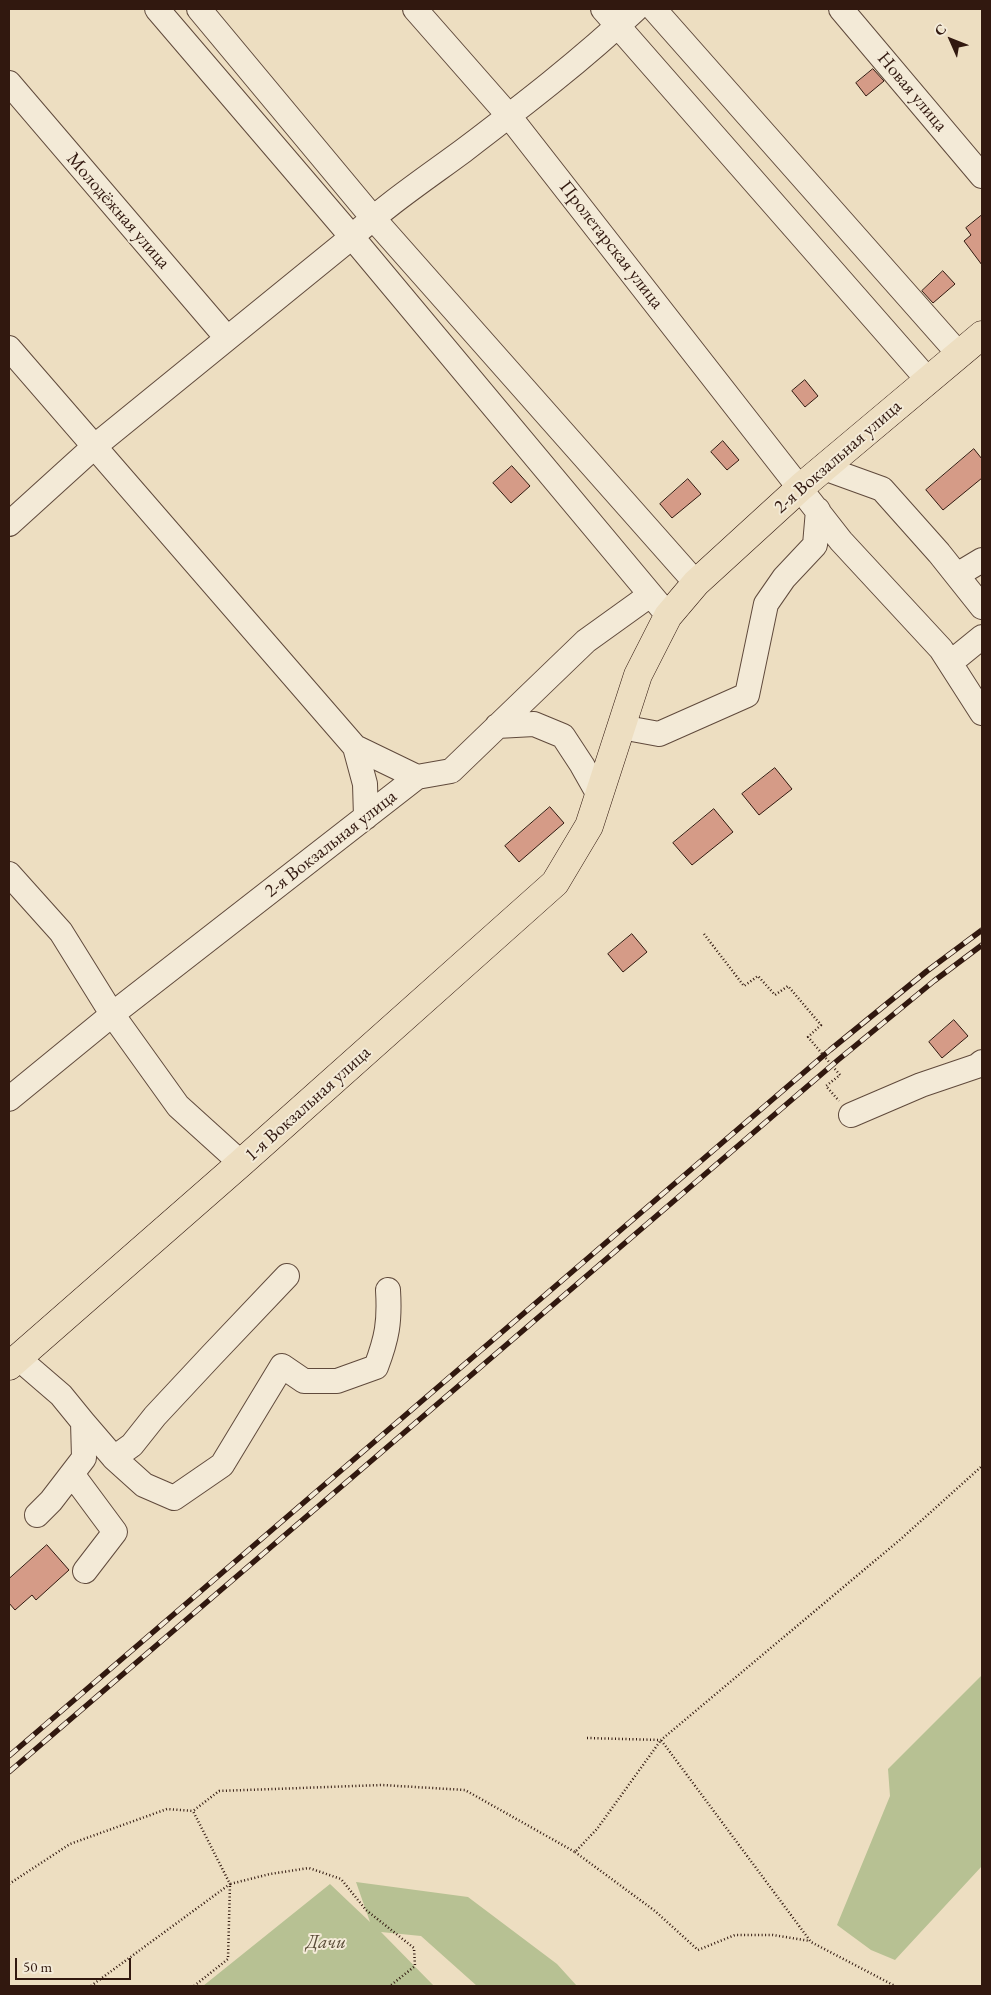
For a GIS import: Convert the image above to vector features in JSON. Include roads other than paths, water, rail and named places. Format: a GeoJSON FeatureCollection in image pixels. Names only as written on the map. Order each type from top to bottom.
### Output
{"type":"FeatureCollection","features":[{"type":"Feature","properties":{"kind":"main road","name":"2-я Вокзальная улица"},"geometry":{"type":"LineString","coordinates":[[621,727],[638,675],[668,616],[696,583],[801,487],[982,335]]}},
{"type":"Feature","properties":{"kind":"main road","name":"1-я Вокзальная улица"},"geometry":{"type":"LineString","coordinates":[[13,1362],[241,1164],[555,883],[589,826],[621,727]]}},
{"type":"Feature","properties":{"kind":"street"},"geometry":{"type":"LineString","coordinates":[[157,9],[352,237],[668,616]]}},
{"type":"Feature","properties":{"kind":"street"},"geometry":{"type":"LineString","coordinates":[[199,9],[373,218],[696,583]]}},
{"type":"Feature","properties":{"kind":"street","name":"Пролетарская улица"},"geometry":{"type":"LineString","coordinates":[[415,9],[509,116],[842,541],[941,648],[982,713]]}},
{"type":"Feature","properties":{"kind":"street"},"geometry":{"type":"LineString","coordinates":[[9,524],[95,446],[373,218],[509,116],[610,17],[636,9]]}},
{"type":"Feature","properties":{"kind":"street"},"geometry":{"type":"LineString","coordinates":[[654,9],[959,354]]}},
{"type":"Feature","properties":{"kind":"street","name":"Новая улица"},"geometry":{"type":"LineString","coordinates":[[841,9],[982,176]]}},
{"type":"Feature","properties":{"kind":"street"},"geometry":{"type":"LineString","coordinates":[[610,17],[928,380]]}},
{"type":"Feature","properties":{"kind":"street","name":"Молодёжная улица"},"geometry":{"type":"LineString","coordinates":[[9,84],[227,338]]}},
{"type":"Feature","properties":{"kind":"street"},"geometry":{"type":"LineString","coordinates":[[9,348],[355,747],[417,777]]}},
{"type":"Feature","properties":{"kind":"street"},"geometry":{"type":"LineString","coordinates":[[824,468],[882,489],[957,575],[982,607]]}},
{"type":"Feature","properties":{"kind":"street"},"geometry":{"type":"LineString","coordinates":[[621,727],[659,734],[748,694],[766,604],[784,578],[815,545],[818,510]]}},
{"type":"Feature","properties":{"kind":"street"},"geometry":{"type":"LineString","coordinates":[[957,575],[982,560]]}},
{"type":"Feature","properties":{"kind":"street","name":"2-я Вокзальная улица"},"geometry":{"type":"LineString","coordinates":[[9,1098],[112,1014],[417,777],[450,771],[586,641],[650,595]]}},
{"type":"Feature","properties":{"kind":"street"},"geometry":{"type":"LineString","coordinates":[[950,663],[982,637]]}},
{"type":"Feature","properties":{"kind":"street"},"geometry":{"type":"LineString","coordinates":[[497,726],[534,724],[563,736],[582,764],[599,795]]}},
{"type":"Feature","properties":{"kind":"street"},"geometry":{"type":"LineString","coordinates":[[355,747],[365,784],[366,817]]}},
{"type":"Feature","properties":{"kind":"street"},"geometry":{"type":"LineString","coordinates":[[9,874],[61,932],[112,1014],[178,1106],[241,1164]]}},
{"type":"Feature","properties":{"kind":"street"},"geometry":{"type":"LineString","coordinates":[[851,1115],[921,1085],[977,1066],[982,1062]]}},
{"type":"Feature","properties":{"kind":"street"},"geometry":{"type":"LineString","coordinates":[[114,1458],[132,1445],[155,1416],[288,1276]]}},
{"type":"Feature","properties":{"kind":"street"},"geometry":{"type":"LineString","coordinates":[[13,1362],[60,1395],[114,1458],[144,1485],[174,1498],[222,1465],[282,1366],[304,1381],[337,1381],[376,1367],[386,1340],[389,1316],[388,1290]]}},
{"type":"Feature","properties":{"kind":"street"},"geometry":{"type":"LineString","coordinates":[[37,1515],[84,1458],[83,1422]]}},
{"type":"Feature","properties":{"kind":"street"},"geometry":{"type":"LineString","coordinates":[[72,1474],[115,1532],[84,1571]]}},
{"type":"Feature","properties":{"kind":"railway"},"geometry":{"type":"LineString","coordinates":[[9,1756],[830,1050],[927,971],[982,930]]}},
{"type":"Feature","properties":{"kind":"railway"},"geometry":{"type":"LineString","coordinates":[[9,1772],[838,1060],[934,981],[982,945]]}},
{"type":"Feature","properties":{"kind":"park label","name":"Дачи"},"geometry":{"type":"Point","coordinates":[326,1943]}}]}
